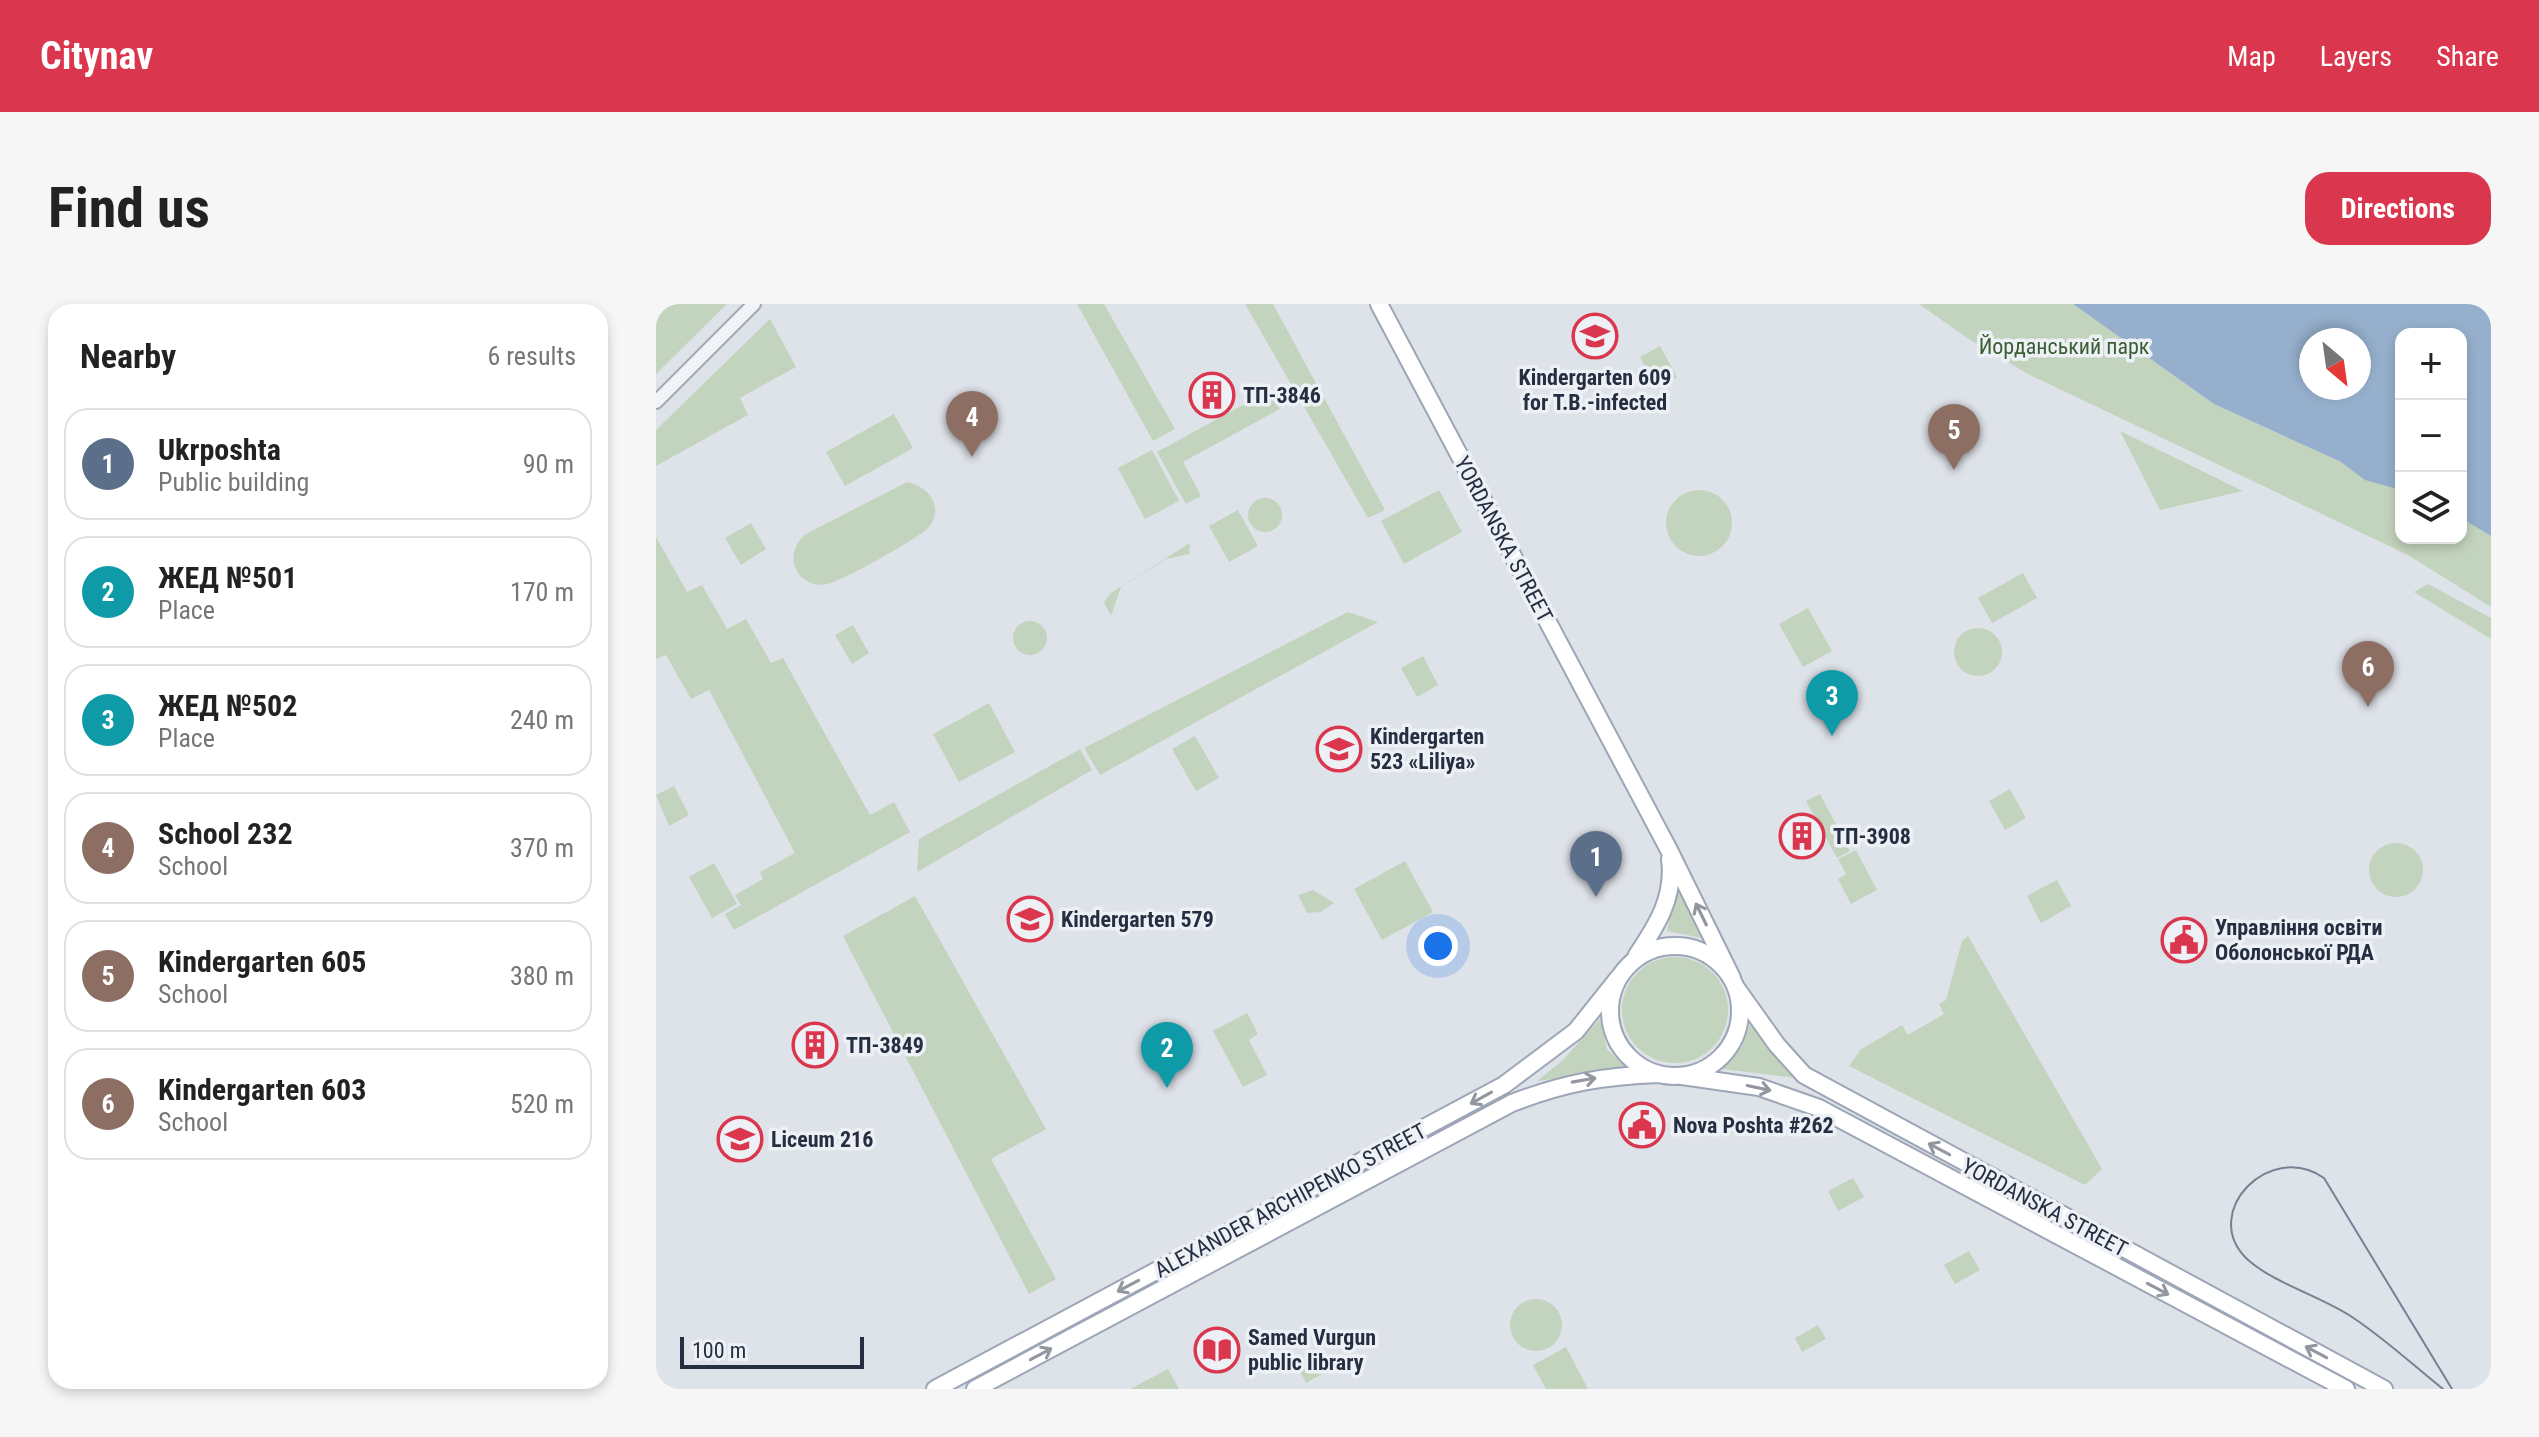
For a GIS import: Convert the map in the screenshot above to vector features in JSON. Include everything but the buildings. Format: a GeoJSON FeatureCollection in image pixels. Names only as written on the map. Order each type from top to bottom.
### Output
{"type":"FeatureCollection","features":[{"type":"Feature","properties":{"kind":"main road","name":"YORDANSKA STREET"},"geometry":{"type":"LineString","coordinates":[[1379,304],[1669,850],[1735,983],[1798,1071],[2384,1389]]}},
{"type":"Feature","properties":{"kind":"main road"},"geometry":{"type":"LineString","coordinates":[[1634,960],[1654,949],[1687,946],[1718,961],[1735,983],[1741,1014],[1727,1051],[1707,1068],[1682,1076],[1659,1074],[1632,1060],[1615,1036],[1610,1006],[1619,977],[1634,960],[1666,907],[1673,878],[1669,850]]}},
{"type":"Feature","properties":{"kind":"main road","name":"ALEXANDER ARCHIPENKO STREET"},"geometry":{"type":"LineString","coordinates":[[935,1389],[1504,1085],[1576,1031],[1619,977]]}},
{"type":"Feature","properties":{"kind":"main road","name":"ALEXANDER ARCHIPENKO STREET"},"geometry":{"type":"LineString","coordinates":[[975,1389],[1512,1103],[1559,1084],[1591,1078],[1659,1074]]}},
{"type":"Feature","properties":{"kind":"main road","name":"YORDANSKA STREET"},"geometry":{"type":"LineString","coordinates":[[1682,1076],[1759,1087],[1819,1108],[2346,1389]]}},
{"type":"Feature","properties":{"kind":"street"},"geometry":{"type":"LineString","coordinates":[[656,402],[754,304]]}},
{"type":"Feature","properties":{"kind":"green space"},"geometry":{"type":"Polygon","coordinates":[[[656,304],[727,304],[656,374],[656,304]]]}},
{"type":"Feature","properties":{"kind":"green space"},"geometry":{"type":"Polygon","coordinates":[[[1077,304],[1104,304],[1175,429],[1153,441],[1077,304]]]}},
{"type":"Feature","properties":{"kind":"green space"},"geometry":{"type":"Polygon","coordinates":[[[1245,304],[1273,304],[1385,510],[1368,518],[1245,304]]]}},
{"type":"Feature","properties":{"kind":"green space","name":"Йорданський парк"},"geometry":{"type":"Polygon","coordinates":[[[1919,304],[2073,304],[2214,404],[2395,487],[2395,544],[2467,544],[2467,522],[2491,536],[2491,607],[2408,555],[2028,374],[1970,340],[1919,304]]]}},
{"type":"Feature","properties":{"kind":"green space"},"geometry":{"type":"Polygon","coordinates":[[[770,319],[796,367],[740,398],[748,415],[656,466],[656,430],[770,319]]]}},
{"type":"Feature","properties":{"kind":"green space"},"geometry":{"type":"Polygon","coordinates":[[[1660,346],[1677,377],[1657,389],[1640,357],[1660,346]]]}},
{"type":"Feature","properties":{"kind":"green space"},"geometry":{"type":"Polygon","coordinates":[[[1270,390],[1280,409],[1183,462],[1201,496],[1186,504],[1157,452],[1270,390]]]}},
{"type":"Feature","properties":{"kind":"green space"},"geometry":{"type":"Polygon","coordinates":[[[894,414],[913,448],[845,486],[826,452],[894,414]]]}},
{"type":"Feature","properties":{"kind":"green space"},"geometry":{"type":"Polygon","coordinates":[[[2120,431],[2243,491],[2160,510],[2120,431]]]}},
{"type":"Feature","properties":{"kind":"green space"},"geometry":{"type":"Polygon","coordinates":[[[1152,450],[1179,501],[1145,519],[1118,468],[1152,450]]]}},
{"type":"Feature","properties":{"kind":"green space"},"geometry":{"type":"Polygon","coordinates":[[[907,482],[922,488],[932,498],[935,512],[929,527],[897,549],[835,581],[818,585],[801,577],[794,564],[794,555],[804,535],[907,482]]]}},
{"type":"Feature","properties":{"kind":"green space"},"geometry":{"type":"Polygon","coordinates":[[[1439,490],[1462,532],[1404,564],[1381,521],[1439,490]]]}},
{"type":"Feature","properties":{"kind":"green space"},"geometry":{"type":"Polygon","coordinates":[[[1705,490],[1723,499],[1730,510],[1730,536],[1723,547],[1712,554],[1693,556],[1680,551],[1671,542],[1666,517],[1671,504],[1680,495],[1705,490]]]}},
{"type":"Feature","properties":{"kind":"green space"},"geometry":{"type":"Polygon","coordinates":[[[1265,498],[1277,503],[1282,515],[1277,527],[1265,532],[1253,527],[1248,515],[1253,503],[1265,498]]]}},
{"type":"Feature","properties":{"kind":"green space"},"geometry":{"type":"Polygon","coordinates":[[[1238,510],[1258,546],[1229,562],[1209,526],[1238,510]]]}},
{"type":"Feature","properties":{"kind":"green space"},"geometry":{"type":"Polygon","coordinates":[[[751,523],[766,549],[741,565],[725,538],[751,523]]]}},
{"type":"Feature","properties":{"kind":"green space"},"geometry":{"type":"Polygon","coordinates":[[[656,537],[687,592],[702,585],[727,629],[746,619],[771,663],[783,658],[870,815],[894,802],[910,832],[734,930],[725,914],[741,905],[735,895],[763,879],[760,872],[795,853],[709,690],[691,699],[666,655],[656,659],[656,537]]]}},
{"type":"Feature","properties":{"kind":"green space"},"geometry":{"type":"Polygon","coordinates":[[[1190,543],[1189,554],[1166,559],[1121,587],[1111,616],[1104,602],[1111,593],[1190,543]]]}},
{"type":"Feature","properties":{"kind":"green space"},"geometry":{"type":"Polygon","coordinates":[[[2023,573],[2037,598],[1992,623],[1978,598],[2023,573]]]}},
{"type":"Feature","properties":{"kind":"green space"},"geometry":{"type":"Polygon","coordinates":[[[2428,584],[2491,618],[2491,639],[2414,592],[2428,584]]]}},
{"type":"Feature","properties":{"kind":"green space"},"geometry":{"type":"Polygon","coordinates":[[[1808,608],[1832,651],[1803,667],[1779,624],[1808,608]]]}},
{"type":"Feature","properties":{"kind":"green space"},"geometry":{"type":"Polygon","coordinates":[[[1348,612],[1378,622],[1100,775],[1084,748],[1348,612]]]}},
{"type":"Feature","properties":{"kind":"green space"},"geometry":{"type":"Polygon","coordinates":[[[1030,621],[1042,626],[1047,638],[1042,650],[1030,655],[1018,650],[1013,638],[1018,626],[1030,621]]]}},
{"type":"Feature","properties":{"kind":"green space"},"geometry":{"type":"Polygon","coordinates":[[[853,625],[869,653],[852,664],[835,635],[853,625]]]}},
{"type":"Feature","properties":{"kind":"green space"},"geometry":{"type":"Polygon","coordinates":[[[1978,628],[1995,635],[2002,652],[1995,669],[1978,676],[1961,669],[1954,652],[1961,635],[1978,628]]]}},
{"type":"Feature","properties":{"kind":"green space"},"geometry":{"type":"Polygon","coordinates":[[[1423,656],[1438,685],[1417,697],[1401,668],[1423,656]]]}},
{"type":"Feature","properties":{"kind":"green space"},"geometry":{"type":"Polygon","coordinates":[[[989,703],[1015,752],[959,782],[933,734],[989,703]]]}},
{"type":"Feature","properties":{"kind":"green space"},"geometry":{"type":"Polygon","coordinates":[[[1195,736],[1219,778],[1196,791],[1172,749],[1195,736]]]}},
{"type":"Feature","properties":{"kind":"green space"},"geometry":{"type":"Polygon","coordinates":[[[1080,749],[1092,770],[917,872],[919,839],[1080,749]]]}},
{"type":"Feature","properties":{"kind":"green space"},"geometry":{"type":"Polygon","coordinates":[[[674,786],[689,815],[669,826],[656,795],[674,786]]]}},
{"type":"Feature","properties":{"kind":"green space"},"geometry":{"type":"Polygon","coordinates":[[[2010,789],[2026,818],[2005,830],[1989,801],[2010,789]]]}},
{"type":"Feature","properties":{"kind":"green space"},"geometry":{"type":"Polygon","coordinates":[[[1820,794],[1850,851],[1837,858],[1806,801],[1820,794]]]}},
{"type":"Feature","properties":{"kind":"green space"},"geometry":{"type":"Polygon","coordinates":[[[2396,843],[2415,851],[2423,870],[2415,889],[2396,897],[2377,889],[2369,870],[2377,851],[2396,843]]]}},
{"type":"Feature","properties":{"kind":"green space"},"geometry":{"type":"Polygon","coordinates":[[[1856,850],[1877,890],[1851,904],[1838,879],[1846,874],[1838,859],[1856,850]]]}},
{"type":"Feature","properties":{"kind":"green space"},"geometry":{"type":"Polygon","coordinates":[[[1405,861],[1433,912],[1382,940],[1354,889],[1405,861]]]}},
{"type":"Feature","properties":{"kind":"green space"},"geometry":{"type":"Polygon","coordinates":[[[714,863],[737,904],[712,918],[689,877],[714,863]]]}},
{"type":"Feature","properties":{"kind":"green space"},"geometry":{"type":"Polygon","coordinates":[[[1678,880],[1707,939],[1667,931],[1678,880]]]}},
{"type":"Feature","properties":{"kind":"green space"},"geometry":{"type":"Polygon","coordinates":[[[2057,880],[2071,906],[2041,923],[2027,896],[2057,880]]]}},
{"type":"Feature","properties":{"kind":"green space"},"geometry":{"type":"Polygon","coordinates":[[[1313,890],[1334,903],[1321,912],[1307,913],[1298,895],[1313,890]]]}},
{"type":"Feature","properties":{"kind":"green space"},"geometry":{"type":"Polygon","coordinates":[[[915,896],[1046,1129],[991,1159],[1056,1279],[1029,1294],[843,936],[915,896]]]}},
{"type":"Feature","properties":{"kind":"green space"},"geometry":{"type":"Polygon","coordinates":[[[1968,936],[2102,1169],[2085,1185],[1849,1066],[1860,1050],[1902,1025],[1908,1035],[1944,1014],[1939,1004],[1946,1000],[1962,941],[1968,936]]]}},
{"type":"Feature","properties":{"kind":"green space"},"geometry":{"type":"Polygon","coordinates":[[[1675,957],[1695,961],[1713,972],[1724,990],[1728,1010],[1724,1030],[1713,1048],[1695,1059],[1675,1063],[1655,1059],[1637,1048],[1626,1030],[1622,1010],[1626,990],[1637,972],[1655,961],[1675,957]]]}},
{"type":"Feature","properties":{"kind":"green space"},"geometry":{"type":"Polygon","coordinates":[[[1247,1013],[1258,1034],[1249,1040],[1267,1075],[1243,1087],[1213,1031],[1247,1013]]]}},
{"type":"Feature","properties":{"kind":"green space"},"geometry":{"type":"Polygon","coordinates":[[[1600,1019],[1607,1049],[1627,1069],[1537,1081],[1562,1061],[1600,1019]]]}},
{"type":"Feature","properties":{"kind":"green space"},"geometry":{"type":"Polygon","coordinates":[[[1751,1021],[1765,1044],[1797,1078],[1722,1069],[1742,1047],[1751,1021]]]}},
{"type":"Feature","properties":{"kind":"green space"},"geometry":{"type":"Polygon","coordinates":[[[1853,1178],[1864,1197],[1838,1211],[1828,1191],[1853,1178]]]}},
{"type":"Feature","properties":{"kind":"green space"},"geometry":{"type":"Polygon","coordinates":[[[1969,1251],[1980,1270],[1955,1284],[1944,1265],[1969,1251]]]}},
{"type":"Feature","properties":{"kind":"green space"},"geometry":{"type":"Polygon","coordinates":[[[1536,1299],[1554,1307],[1562,1325],[1554,1343],[1536,1351],[1518,1343],[1510,1325],[1518,1307],[1536,1299]]]}},
{"type":"Feature","properties":{"kind":"green space"},"geometry":{"type":"Polygon","coordinates":[[[1818,1325],[1826,1339],[1802,1352],[1795,1338],[1818,1325]]]}},
{"type":"Feature","properties":{"kind":"green space"},"geometry":{"type":"Polygon","coordinates":[[[1566,1347],[1588,1389],[1546,1389],[1533,1365],[1566,1347]]]}},
{"type":"Feature","properties":{"kind":"green space"},"geometry":{"type":"Polygon","coordinates":[[[1321,1352],[1331,1369],[1306,1383],[1297,1365],[1321,1352]]]}},
{"type":"Feature","properties":{"kind":"green space"},"geometry":{"type":"Polygon","coordinates":[[[1168,1369],[1179,1389],[1130,1389],[1168,1369]]]}},
{"type":"Feature","properties":{"kind":"water"},"geometry":{"type":"Polygon","coordinates":[[[2073,304],[2491,304],[2491,536],[2467,522],[2467,328],[2395,328],[2395,488],[2365,480],[2341,462],[2214,404],[2073,304]]]}},
{"type":"Feature","properties":{"kind":"tram line"},"geometry":{"type":"LineString","coordinates":[[2443,1389],[2352,1317],[2269,1275],[2246,1258],[2234,1240],[2231,1221],[2236,1202],[2248,1186],[2263,1174],[2283,1168],[2303,1169],[2324,1178],[2452,1389]]}},
{"type":"Feature","properties":{"kind":"place","name":"Kindergarten 609 for T.B.-infected"},"geometry":{"type":"Point","coordinates":[1595,336]}},
{"type":"Feature","properties":{"kind":"place","name":"ТП-3846"},"geometry":{"type":"Point","coordinates":[1212,395]}},
{"type":"Feature","properties":{"kind":"place","name":"School 232"},"geometry":{"type":"Point","coordinates":[972,457]}},
{"type":"Feature","properties":{"kind":"place","name":"Kindergarten 605"},"geometry":{"type":"Point","coordinates":[1954,470]}},
{"type":"Feature","properties":{"kind":"place","name":"Kindergarten 603"},"geometry":{"type":"Point","coordinates":[2368,707]}},
{"type":"Feature","properties":{"kind":"place","name":"ЖЕД №502"},"geometry":{"type":"Point","coordinates":[1832,736]}},
{"type":"Feature","properties":{"kind":"place","name":"Kindergarten 523 «Liliya»"},"geometry":{"type":"Point","coordinates":[1339,749]}},
{"type":"Feature","properties":{"kind":"place","name":"ТП-3908"},"geometry":{"type":"Point","coordinates":[1802,836]}},
{"type":"Feature","properties":{"kind":"place","name":"Ukrposhta"},"geometry":{"type":"Point","coordinates":[1596,897]}},
{"type":"Feature","properties":{"kind":"place","name":"Kindergarten 579"},"geometry":{"type":"Point","coordinates":[1030,919]}},
{"type":"Feature","properties":{"kind":"place","name":"Управління освіти Оболонської РДА"},"geometry":{"type":"Point","coordinates":[2184,940]}},
{"type":"Feature","properties":{"kind":"place","name":"ТП-3849"},"geometry":{"type":"Point","coordinates":[815,1045]}},
{"type":"Feature","properties":{"kind":"place","name":"ЖЕД №501"},"geometry":{"type":"Point","coordinates":[1167,1088]}},
{"type":"Feature","properties":{"kind":"place","name":"Nova Poshta #262"},"geometry":{"type":"Point","coordinates":[1642,1125]}},
{"type":"Feature","properties":{"kind":"place","name":"Liceum 216"},"geometry":{"type":"Point","coordinates":[740,1139]}},
{"type":"Feature","properties":{"kind":"place","name":"Samed Vurgun public library"},"geometry":{"type":"Point","coordinates":[1217,1350]}}]}
